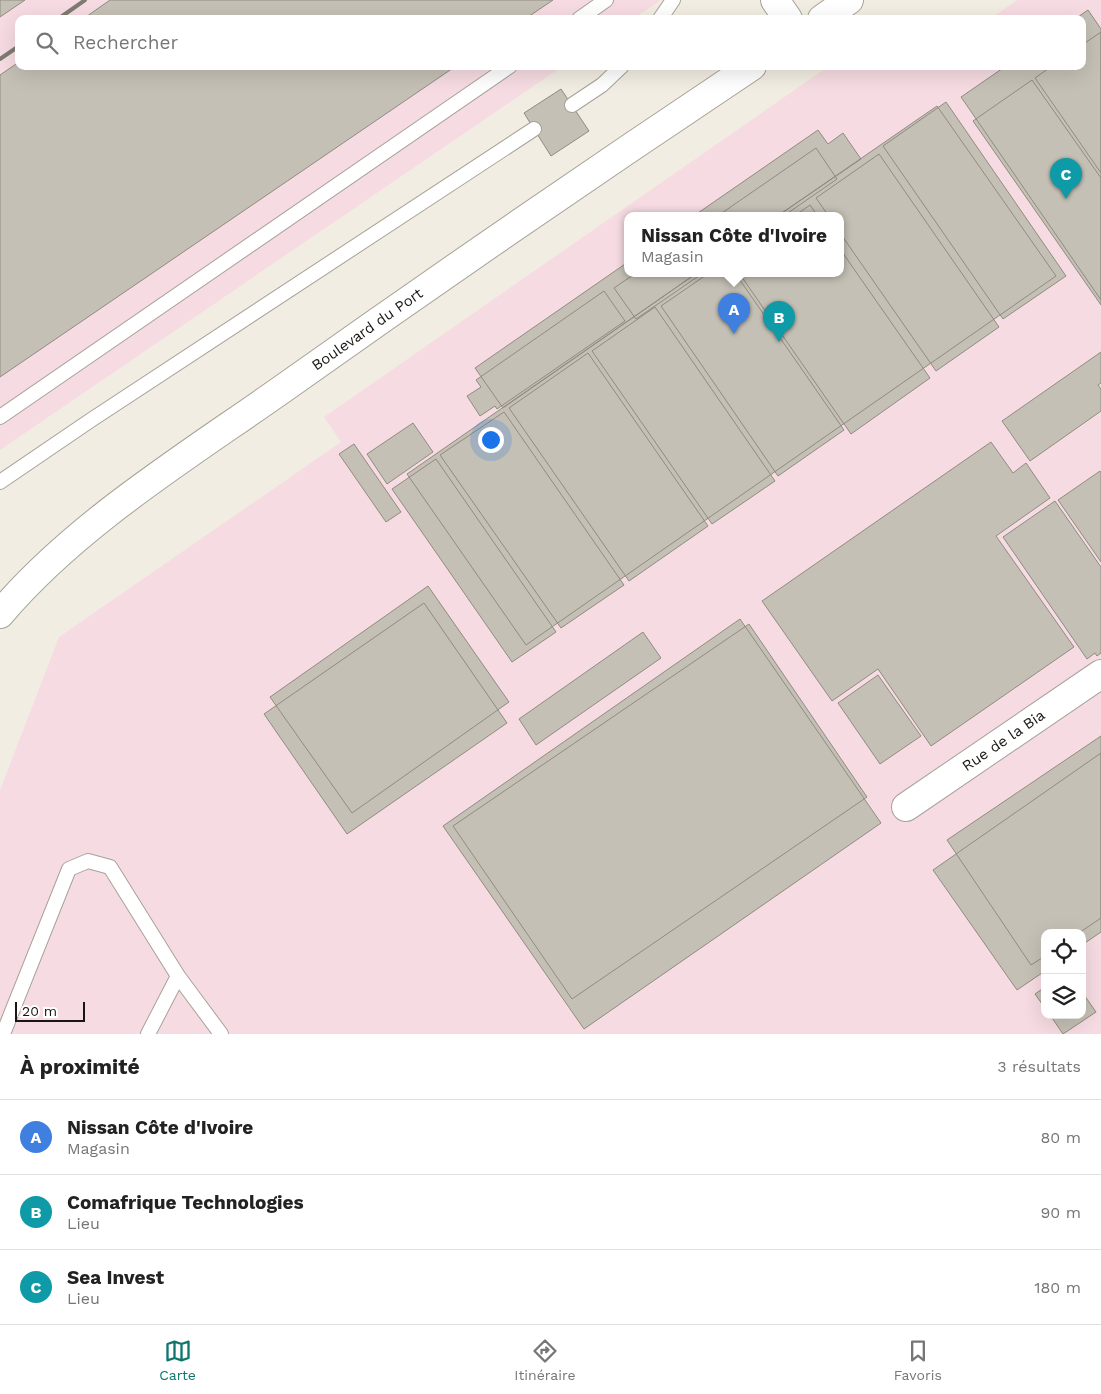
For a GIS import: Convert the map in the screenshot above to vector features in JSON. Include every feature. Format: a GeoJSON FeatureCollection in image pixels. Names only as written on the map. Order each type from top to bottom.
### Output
{"type":"FeatureCollection","features":[{"type":"Feature","properties":{"kind":"main road"},"geometry":{"type":"LineString","coordinates":[[776,0],[785,15]]}},
{"type":"Feature","properties":{"kind":"main road"},"geometry":{"type":"LineString","coordinates":[[828,15],[849,0]]}},
{"type":"Feature","properties":{"kind":"main road","name":"Boulevard du Port"},"geometry":{"type":"LineString","coordinates":[[0,614],[22,588],[69,545],[152,480],[412,298],[746,70]]}},
{"type":"Feature","properties":{"kind":"main road","name":"Rue de la Bia"},"geometry":{"type":"LineString","coordinates":[[906,807],[1101,674]]}},
{"type":"Feature","properties":{"kind":"lane"},"geometry":{"type":"LineString","coordinates":[[585,15],[606,0]]}},
{"type":"Feature","properties":{"kind":"lane"},"geometry":{"type":"LineString","coordinates":[[663,15],[673,0]]}},
{"type":"Feature","properties":{"kind":"lane"},"geometry":{"type":"LineString","coordinates":[[0,417],[504,70]]}},
{"type":"Feature","properties":{"kind":"lane"},"geometry":{"type":"LineString","coordinates":[[572,105],[602,85],[618,70]]}},
{"type":"Feature","properties":{"kind":"lane"},"geometry":{"type":"LineString","coordinates":[[0,482],[99,414],[534,129]]}},
{"type":"Feature","properties":{"kind":"lane"},"geometry":{"type":"LineString","coordinates":[[2,1034],[70,869],[88,862],[110,867],[178,976],[221,1034]]}},
{"type":"Feature","properties":{"kind":"lane"},"geometry":{"type":"LineString","coordinates":[[148,1034],[178,976]]}},
{"type":"Feature","properties":{"kind":"shaded area"},"geometry":{"type":"Polygon","coordinates":[[[0,0],[661,0],[639,15],[15,15],[15,70],[557,70],[0,450],[0,0]]]}},
{"type":"Feature","properties":{"kind":"shaded area"},"geometry":{"type":"Polygon","coordinates":[[[1017,0],[1101,0],[1101,1034],[0,1034],[0,790],[59,637],[341,442],[324,417],[823,70],[1086,70],[1086,15],[996,15],[1017,0]]]}},
{"type":"Feature","properties":{"kind":"building"},"geometry":{"type":"Polygon","coordinates":[[[0,0],[25,0],[0,17],[0,0]]]}},
{"type":"Feature","properties":{"kind":"building"},"geometry":{"type":"Polygon","coordinates":[[[110,0],[553,0],[531,15],[89,15],[110,0]]]}},
{"type":"Feature","properties":{"kind":"building"},"geometry":{"type":"Polygon","coordinates":[[[1088,10],[1101,29],[1101,300],[961,97],[1000,70],[1086,70],[1086,15],[1081,15],[1088,10]]]}},
{"type":"Feature","properties":{"kind":"building"},"geometry":{"type":"Polygon","coordinates":[[[1101,32],[1101,173],[1035,78],[1046,70],[1086,70],[1086,42],[1101,32]]]}},
{"type":"Feature","properties":{"kind":"building"},"geometry":{"type":"Polygon","coordinates":[[[15,65],[15,70],[450,70],[0,377],[0,75],[15,65]]]}},
{"type":"Feature","properties":{"kind":"building"},"geometry":{"type":"Polygon","coordinates":[[[1032,80],[1101,178],[1101,305],[973,121],[1032,80]]]}},
{"type":"Feature","properties":{"kind":"building"},"geometry":{"type":"Polygon","coordinates":[[[561,89],[589,131],[551,156],[524,113],[561,89]]]}},
{"type":"Feature","properties":{"kind":"building"},"geometry":{"type":"Polygon","coordinates":[[[946,102],[1066,276],[1003,319],[883,146],[946,102]]]}},
{"type":"Feature","properties":{"kind":"building"},"geometry":{"type":"Polygon","coordinates":[[[937,106],[1056,276],[526,645],[407,474],[691,277],[844,277],[844,212],[783,212],[937,106]]]}},
{"type":"Feature","properties":{"kind":"building"},"geometry":{"type":"Polygon","coordinates":[[[818,130],[828,144],[843,133],[861,159],[783,212],[699,212],[818,130]]]}},
{"type":"Feature","properties":{"kind":"building"},"geometry":{"type":"Polygon","coordinates":[[[816,148],[837,179],[789,212],[723,212],[816,148]]]}},
{"type":"Feature","properties":{"kind":"building"},"geometry":{"type":"Polygon","coordinates":[[[879,154],[999,327],[936,371],[844,239],[844,212],[826,212],[816,198],[879,154]]]}},
{"type":"Feature","properties":{"kind":"building"},"geometry":{"type":"Polygon","coordinates":[[[810,205],[815,212],[800,212],[810,205]]]}},
{"type":"Feature","properties":{"kind":"building"},"geometry":{"type":"Polygon","coordinates":[[[844,255],[930,378],[851,434],[742,277],[844,277],[844,255]]]}},
{"type":"Feature","properties":{"kind":"building"},"geometry":{"type":"Polygon","coordinates":[[[624,265],[624,277],[691,277],[503,408],[475,368],[624,265]]]}},
{"type":"Feature","properties":{"kind":"building"},"geometry":{"type":"Polygon","coordinates":[[[630,277],[697,277],[636,319],[614,288],[630,277]]]}},
{"type":"Feature","properties":{"kind":"building"},"geometry":{"type":"Polygon","coordinates":[[[703,277],[738,277],[844,430],[778,476],[661,306],[703,277]]]}},
{"type":"Feature","properties":{"kind":"building"},"geometry":{"type":"Polygon","coordinates":[[[604,291],[625,321],[497,409],[495,406],[480,416],[467,396],[481,387],[476,380],[604,291]]]}},
{"type":"Feature","properties":{"kind":"building"},"geometry":{"type":"Polygon","coordinates":[[[655,307],[775,481],[712,524],[592,351],[655,307]]]}},
{"type":"Feature","properties":{"kind":"building"},"geometry":{"type":"Polygon","coordinates":[[[1101,352],[1101,383],[1098,385],[1101,389],[1101,411],[1030,461],[1002,421],[1101,352]]]}},
{"type":"Feature","properties":{"kind":"building"},"geometry":{"type":"Polygon","coordinates":[[[588,353],[708,526],[629,581],[509,408],[588,353]]]}},
{"type":"Feature","properties":{"kind":"building"},"geometry":{"type":"Polygon","coordinates":[[[504,412],[624,585],[561,628],[440,455],[504,412]]]}},
{"type":"Feature","properties":{"kind":"building"},"geometry":{"type":"Polygon","coordinates":[[[413,423],[433,452],[387,484],[367,454],[413,423]]]}},
{"type":"Feature","properties":{"kind":"building"},"geometry":{"type":"Polygon","coordinates":[[[991,442],[1013,473],[1026,463],[1050,498],[996,536],[1074,647],[931,746],[878,669],[832,701],[762,601],[991,442]]]}},
{"type":"Feature","properties":{"kind":"building"},"geometry":{"type":"Polygon","coordinates":[[[354,444],[401,512],[386,522],[339,454],[354,444]]]}},
{"type":"Feature","properties":{"kind":"building"},"geometry":{"type":"Polygon","coordinates":[[[436,459],[556,632],[512,662],[392,489],[436,459]]]}},
{"type":"Feature","properties":{"kind":"building"},"geometry":{"type":"Polygon","coordinates":[[[1100,471],[1101,473],[1101,562],[1058,500],[1100,471]]]}},
{"type":"Feature","properties":{"kind":"building"},"geometry":{"type":"Polygon","coordinates":[[[1055,501],[1101,567],[1101,653],[1097,656],[1095,653],[1087,659],[1003,537],[1055,501]]]}},
{"type":"Feature","properties":{"kind":"building"},"geometry":{"type":"Polygon","coordinates":[[[428,586],[509,702],[352,813],[270,697],[428,586]]]}},
{"type":"Feature","properties":{"kind":"building"},"geometry":{"type":"Polygon","coordinates":[[[424,603],[507,723],[347,834],[264,714],[424,603]]]}},
{"type":"Feature","properties":{"kind":"building"},"geometry":{"type":"Polygon","coordinates":[[[740,619],[881,823],[584,1029],[443,826],[740,619]]]}},
{"type":"Feature","properties":{"kind":"building"},"geometry":{"type":"Polygon","coordinates":[[[749,624],[867,797],[572,999],[453,826],[749,624]]]}},
{"type":"Feature","properties":{"kind":"building"},"geometry":{"type":"Polygon","coordinates":[[[643,632],[661,658],[536,745],[519,719],[643,632]]]}},
{"type":"Feature","properties":{"kind":"building"},"geometry":{"type":"Polygon","coordinates":[[[878,675],[921,736],[880,764],[838,703],[878,675]]]}},
{"type":"Feature","properties":{"kind":"building"},"geometry":{"type":"Polygon","coordinates":[[[1101,736],[1101,918],[1085,929],[1041,929],[1041,959],[1031,965],[947,840],[1101,736]]]}},
{"type":"Feature","properties":{"kind":"building"},"geometry":{"type":"Polygon","coordinates":[[[1101,753],[1101,932],[1086,942],[1086,929],[1041,929],[1041,974],[1017,990],[933,870],[1101,753]]]}},
{"type":"Feature","properties":{"kind":"building"},"geometry":{"type":"Polygon","coordinates":[[[1041,990],[1041,1002],[1035,994],[1041,990]]]}},
{"type":"Feature","properties":{"kind":"building"},"geometry":{"type":"Polygon","coordinates":[[[1086,998],[1096,1012],[1086,1019],[1086,998]]]}},
{"type":"Feature","properties":{"kind":"building"},"geometry":{"type":"Polygon","coordinates":[[[1053,1019],[1086,1019],[1063,1034],[1053,1019]]]}},
{"type":"Feature","properties":{"kind":"railway"},"geometry":{"type":"LineString","coordinates":[[64,15],[85,0]]}},
{"type":"Feature","properties":{"kind":"railway"},"geometry":{"type":"LineString","coordinates":[[0,59],[15,49]]}},
{"type":"Feature","properties":{"kind":"place","name":"Sea Invest"},"geometry":{"type":"Point","coordinates":[1066,199]}},
{"type":"Feature","properties":{"kind":"place","name":"Nissan Côte d'Ivoire"},"geometry":{"type":"Point","coordinates":[734,334]}},
{"type":"Feature","properties":{"kind":"place","name":"Comafrique Technologies"},"geometry":{"type":"Point","coordinates":[779,342]}}]}
